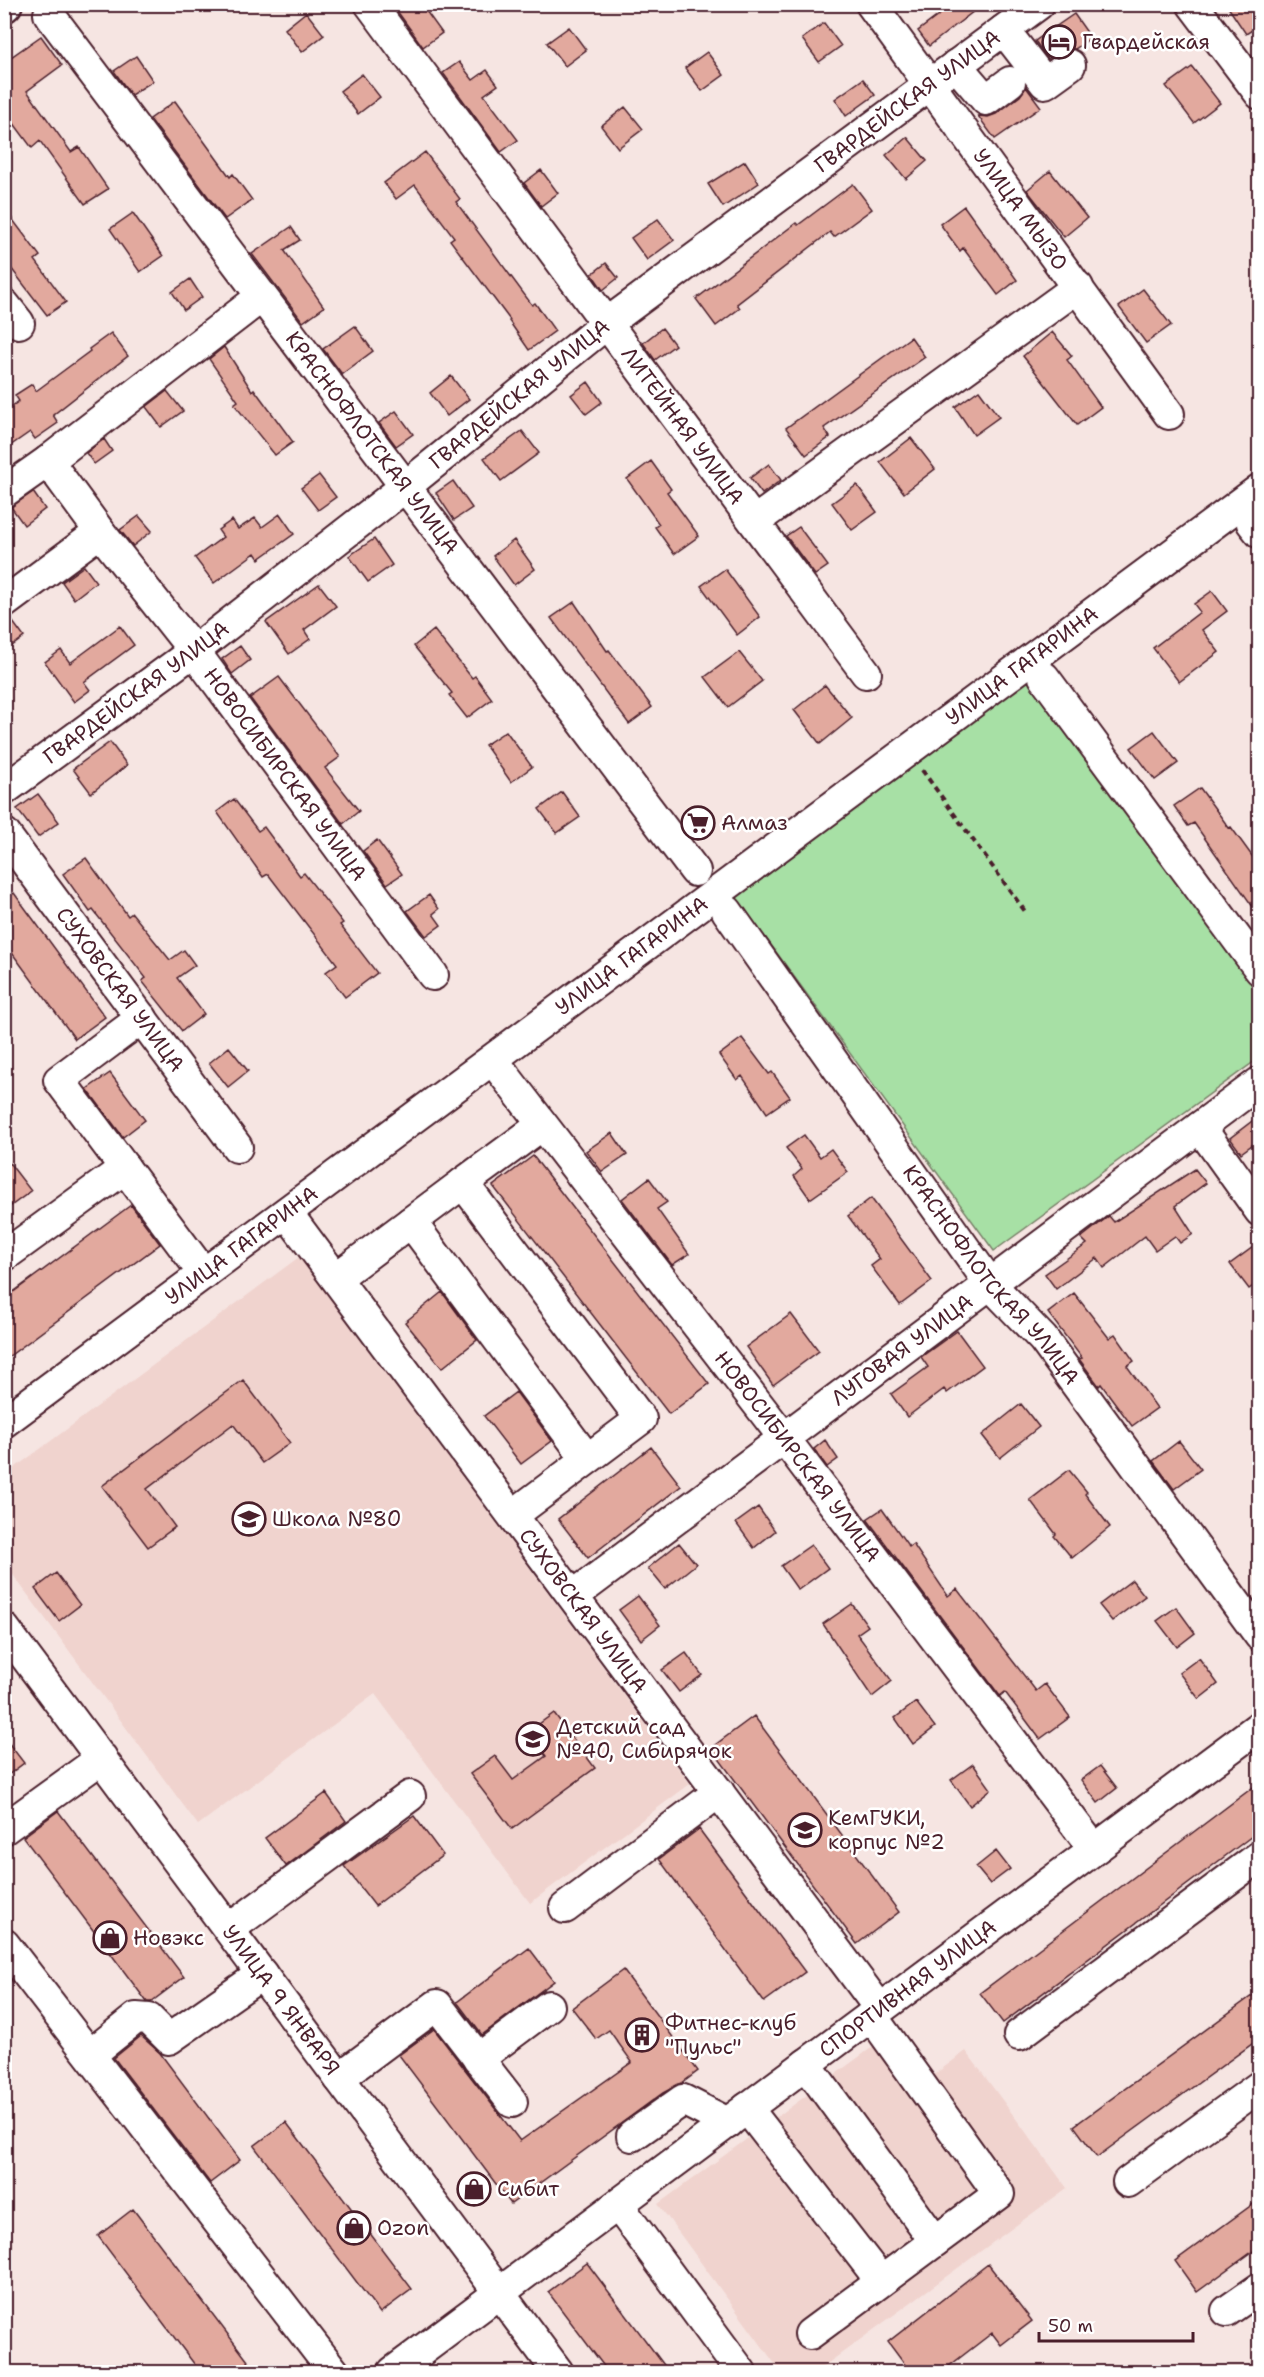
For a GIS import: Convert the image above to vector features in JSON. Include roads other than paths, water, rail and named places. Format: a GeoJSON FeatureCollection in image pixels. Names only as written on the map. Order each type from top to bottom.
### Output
{"type":"FeatureCollection","features":[{"type":"Feature","properties":{"kind":"street","name":"ЛИТЕЙНАЯ УЛИЦА"},"geometry":{"type":"LineString","coordinates":[[370,4],[866,673]]}},
{"type":"Feature","properties":{"kind":"street","name":"УЛИЦА МЫЗО"},"geometry":{"type":"LineString","coordinates":[[871,4],[1169,414]]}},
{"type":"Feature","properties":{"kind":"street","name":"ГВАРДЕЙСКАЯ УЛИЦА"},"geometry":{"type":"LineString","coordinates":[[4,790],[194,651],[405,486],[606,324],[1039,4]]}},
{"type":"Feature","properties":{"kind":"street"},"geometry":{"type":"LineString","coordinates":[[1192,4],[1260,94]]}},
{"type":"Feature","properties":{"kind":"street","name":"КРАСНОФЛОТСКАЯ УЛИЦА"},"geometry":{"type":"LineString","coordinates":[[49,14],[695,871]]}},
{"type":"Feature","properties":{"kind":"street"},"geometry":{"type":"LineString","coordinates":[[1004,30],[1045,83],[1070,65]]}},
{"type":"Feature","properties":{"kind":"street"},"geometry":{"type":"LineString","coordinates":[[956,65],[986,100],[1010,82]]}},
{"type":"Feature","properties":{"kind":"street"},"geometry":{"type":"LineString","coordinates":[[755,521],[1078,287]]}},
{"type":"Feature","properties":{"kind":"street"},"geometry":{"type":"LineString","coordinates":[[4,492],[48,461],[261,297]]}},
{"type":"Feature","properties":{"kind":"street","name":"НОВОСИБИРСКАЯ УЛИЦА"},"geometry":{"type":"LineString","coordinates":[[48,461],[100,532],[194,651],[433,975]]}},
{"type":"Feature","properties":{"kind":"street","name":"УЛИЦА ГАГАРИНА"},"geometry":{"type":"LineString","coordinates":[[7,1414],[287,1213],[1260,489]]}},
{"type":"Feature","properties":{"kind":"street"},"geometry":{"type":"LineString","coordinates":[[4,603],[100,532]]}},
{"type":"Feature","properties":{"kind":"street"},"geometry":{"type":"LineString","coordinates":[[1044,677],[1260,970]]}},
{"type":"Feature","properties":{"kind":"street","name":"СУХОВСКАЯ УЛИЦА"},"geometry":{"type":"LineString","coordinates":[[4,833],[237,1147]]}},
{"type":"Feature","properties":{"kind":"street","name":"КРАСНОФЛОТСКАЯ УЛИЦА"},"geometry":{"type":"LineString","coordinates":[[727,911],[990,1284],[1043,1339],[1260,1636]]}},
{"type":"Feature","properties":{"kind":"street"},"geometry":{"type":"LineString","coordinates":[[142,1018],[59,1080],[204,1274]]}},
{"type":"Feature","properties":{"kind":"street","name":"НОВОСИБИРСКАЯ УЛИЦА"},"geometry":{"type":"LineString","coordinates":[[500,1068],[784,1438],[1094,1849]]}},
{"type":"Feature","properties":{"kind":"street","name":"ЛУГОВАЯ УЛИЦА"},"geometry":{"type":"LineString","coordinates":[[573,1596],[1260,1082]]}},
{"type":"Feature","properties":{"kind":"street"},"geometry":{"type":"LineString","coordinates":[[336,1278],[542,1125]]}},
{"type":"Feature","properties":{"kind":"street"},"geometry":{"type":"LineString","coordinates":[[1200,1127],[1260,1210]]}},
{"type":"Feature","properties":{"kind":"street"},"geometry":{"type":"LineString","coordinates":[[4,1256],[125,1168]]}},
{"type":"Feature","properties":{"kind":"street"},"geometry":{"type":"LineString","coordinates":[[464,1183],[641,1419],[513,1515]]}},
{"type":"Feature","properties":{"kind":"street","name":"СУХОВСКАЯ УЛИЦА"},"geometry":{"type":"LineString","coordinates":[[287,1213],[719,1792],[876,2012],[999,2194],[935,2241]]}},
{"type":"Feature","properties":{"kind":"street"},"geometry":{"type":"LineString","coordinates":[[411,1222],[587,1459]]}},
{"type":"Feature","properties":{"kind":"street","name":"УЛИЦА 9 ЯНВАРЯ"},"geometry":{"type":"LineString","coordinates":[[4,1628],[558,2373]]}},
{"type":"Feature","properties":{"kind":"street","name":"СПОРТИВНАЯ УЛИЦА"},"geometry":{"type":"LineString","coordinates":[[393,2373],[1260,1726]]}},
{"type":"Feature","properties":{"kind":"street"},"geometry":{"type":"LineString","coordinates":[[4,1829],[102,1758]]}},
{"type":"Feature","properties":{"kind":"street"},"geometry":{"type":"LineString","coordinates":[[565,1908],[719,1792]]}},
{"type":"Feature","properties":{"kind":"street"},"geometry":{"type":"LineString","coordinates":[[229,1929],[410,1796]]}},
{"type":"Feature","properties":{"kind":"street"},"geometry":{"type":"LineString","coordinates":[[1019,2035],[1258,1859]]}},
{"type":"Feature","properties":{"kind":"street"},"geometry":{"type":"LineString","coordinates":[[4,1944],[91,2054],[334,2373]]}},
{"type":"Feature","properties":{"kind":"street"},"geometry":{"type":"LineString","coordinates":[[91,2054],[136,2018],[149,2019],[169,2039],[262,1974]]}},
{"type":"Feature","properties":{"kind":"street"},"geometry":{"type":"LineString","coordinates":[[339,2078],[437,2005],[512,2102]]}},
{"type":"Feature","properties":{"kind":"street"},"geometry":{"type":"LineString","coordinates":[[478,2059],[549,2006]]}},
{"type":"Feature","properties":{"kind":"street"},"geometry":{"type":"LineString","coordinates":[[806,2064],[935,2241],[810,2334]]}},
{"type":"Feature","properties":{"kind":"street"},"geometry":{"type":"LineString","coordinates":[[1128,2182],[1260,2086]]}},
{"type":"Feature","properties":{"kind":"street"},"geometry":{"type":"LineString","coordinates":[[632,2136],[683,2100],[737,2115],[881,2281]]}},
{"type":"Feature","properties":{"kind":"street"},"geometry":{"type":"LineString","coordinates":[[618,2205],[741,2373]]}},
{"type":"Feature","properties":{"kind":"street"},"geometry":{"type":"LineString","coordinates":[[1227,2311],[1260,2288]]}},
{"type":"Feature","properties":{"kind":"place","name":"Гвардейская"},"geometry":{"type":"Point","coordinates":[1059,42]}},
{"type":"Feature","properties":{"kind":"place","name":"Алмаз"},"geometry":{"type":"Point","coordinates":[698,823]}},
{"type":"Feature","properties":{"kind":"place","name":"Школа №80"},"geometry":{"type":"Point","coordinates":[249,1519]}},
{"type":"Feature","properties":{"kind":"place","name":"Детский сад №40, Сибирячок"},"geometry":{"type":"Point","coordinates":[533,1739]}},
{"type":"Feature","properties":{"kind":"place","name":"КемГУКИ, корпус №2"},"geometry":{"type":"Point","coordinates":[805,1830]}},
{"type":"Feature","properties":{"kind":"place","name":"Новэкс"},"geometry":{"type":"Point","coordinates":[110,1938]}},
{"type":"Feature","properties":{"kind":"place","name":"Фитнес-клуб \"Пульс\""},"geometry":{"type":"Point","coordinates":[642,2035]}},
{"type":"Feature","properties":{"kind":"place","name":"Сибит"},"geometry":{"type":"Point","coordinates":[474,2189]}},
{"type":"Feature","properties":{"kind":"place","name":"Ozon"},"geometry":{"type":"Point","coordinates":[354,2228]}}]}
